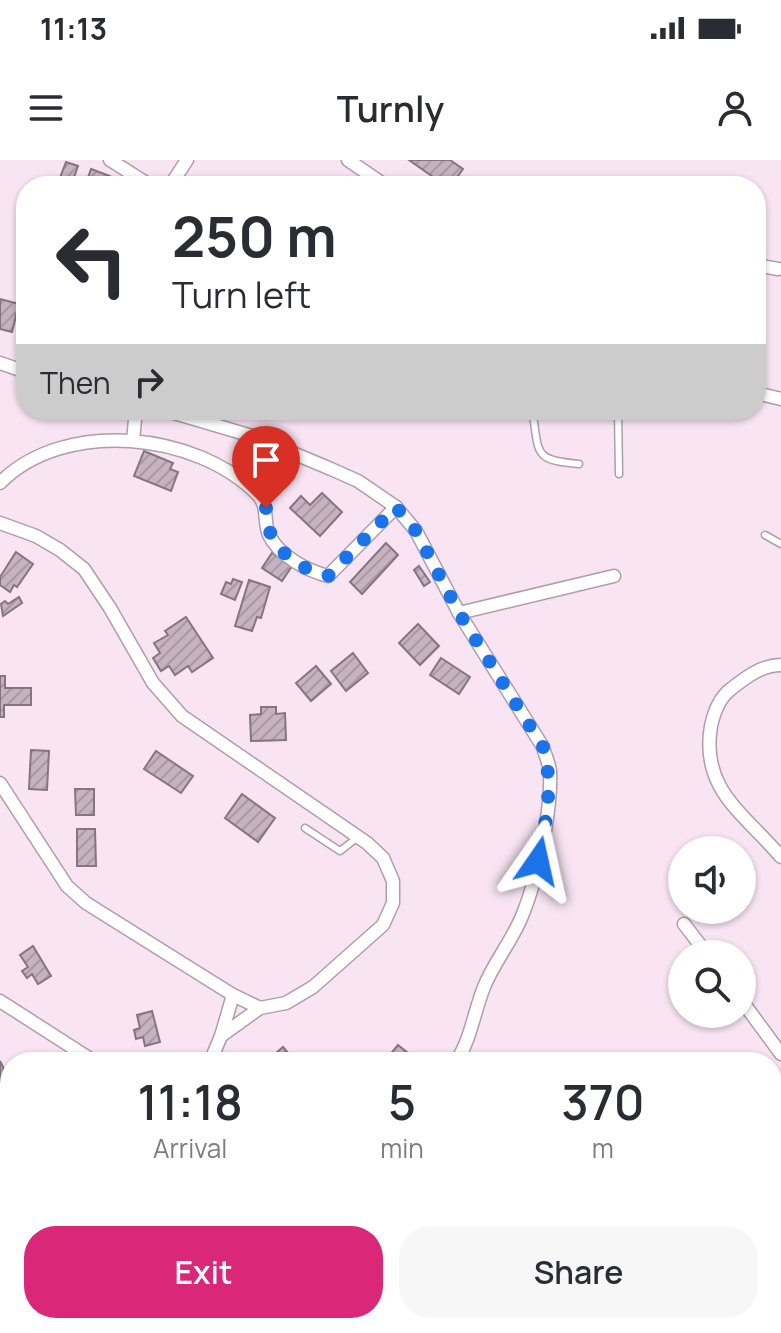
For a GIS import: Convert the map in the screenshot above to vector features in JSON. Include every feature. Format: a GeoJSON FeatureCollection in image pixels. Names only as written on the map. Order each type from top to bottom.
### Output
{"type":"FeatureCollection","features":[{"type":"Feature","properties":{"kind":"street"},"geometry":{"type":"LineString","coordinates":[[110,160],[135,176]]}},
{"type":"Feature","properties":{"kind":"street"},"geometry":{"type":"LineString","coordinates":[[348,160],[371,176]]}},
{"type":"Feature","properties":{"kind":"street"},"geometry":{"type":"LineString","coordinates":[[766,267],[778,269]]}},
{"type":"Feature","properties":{"kind":"street"},"geometry":{"type":"LineString","coordinates":[[133,440],[135,420]]}},
{"type":"Feature","properties":{"kind":"street"},"geometry":{"type":"LineString","coordinates":[[198,420],[252,436],[331,469],[358,481],[396,507],[416,531],[459,613],[543,747],[550,770],[545,826],[522,918],[495,963],[460,1052]]}},
{"type":"Feature","properties":{"kind":"street"},"geometry":{"type":"LineString","coordinates":[[0,483],[11,471],[41,454],[80,442],[133,440],[193,455],[228,470],[260,497],[266,508],[269,536],[284,554],[315,573],[328,576],[396,507]]}},
{"type":"Feature","properties":{"kind":"street"},"geometry":{"type":"LineString","coordinates":[[0,523],[36,536],[84,569],[153,683],[182,716],[358,837],[383,858],[393,881],[393,903],[383,925],[313,987],[286,1003],[260,1008],[221,1036]]}},
{"type":"Feature","properties":{"kind":"street"},"geometry":{"type":"LineString","coordinates":[[459,613],[614,576]]}},
{"type":"Feature","properties":{"kind":"street"},"geometry":{"type":"LineString","coordinates":[[781,665],[749,675],[726,693],[714,712],[708,745],[713,777],[738,813],[781,857]]}},
{"type":"Feature","properties":{"kind":"street"},"geometry":{"type":"LineString","coordinates":[[0,783],[67,886],[86,903],[233,995],[260,1008]]}},
{"type":"Feature","properties":{"kind":"street"},"geometry":{"type":"LineString","coordinates":[[684,924],[696,940]]}},
{"type":"Feature","properties":{"kind":"street"},"geometry":{"type":"LineString","coordinates":[[214,1052],[233,995]]}},
{"type":"Feature","properties":{"kind":"street"},"geometry":{"type":"LineString","coordinates":[[0,1001],[79,1052]]}},
{"type":"Feature","properties":{"kind":"street"},"geometry":{"type":"LineString","coordinates":[[756,1020],[780,1052]]}},
{"type":"Feature","properties":{"kind":"lane"},"geometry":{"type":"LineString","coordinates":[[534,420],[543,457],[551,462],[579,464]]}},
{"type":"Feature","properties":{"kind":"lane"},"geometry":{"type":"LineString","coordinates":[[618,420],[619,474]]}},
{"type":"Feature","properties":{"kind":"lane"},"geometry":{"type":"LineString","coordinates":[[765,535],[781,544]]}},
{"type":"Feature","properties":{"kind":"lane"},"geometry":{"type":"LineString","coordinates":[[305,828],[340,851],[358,837]]}},
{"type":"Feature","properties":{"kind":"building"},"geometry":{"type":"Polygon","coordinates":[[[409,160],[450,160],[463,169],[458,176],[432,176],[409,160]]]}},
{"type":"Feature","properties":{"kind":"building"},"geometry":{"type":"Polygon","coordinates":[[[66,162],[78,166],[74,176],[61,176],[66,162]]]}},
{"type":"Feature","properties":{"kind":"building"},"geometry":{"type":"Polygon","coordinates":[[[91,169],[110,176],[89,176],[91,169]]]}},
{"type":"Feature","properties":{"kind":"building"},"geometry":{"type":"Polygon","coordinates":[[[0,299],[16,303],[12,332],[0,329],[0,299]]]}},
{"type":"Feature","properties":{"kind":"building"},"geometry":{"type":"Polygon","coordinates":[[[144,451],[173,463],[170,469],[178,472],[171,491],[134,476],[144,451]]]}},
{"type":"Feature","properties":{"kind":"building"},"geometry":{"type":"Polygon","coordinates":[[[322,493],[342,512],[320,536],[290,508],[301,496],[310,505],[322,493]]]}},
{"type":"Feature","properties":{"kind":"building"},"geometry":{"type":"Polygon","coordinates":[[[386,543],[398,555],[362,594],[350,582],[386,543]]]}},
{"type":"Feature","properties":{"kind":"building"},"geometry":{"type":"Polygon","coordinates":[[[16,552],[33,564],[10,592],[0,585],[0,577],[16,552]]]}},
{"type":"Feature","properties":{"kind":"building"},"geometry":{"type":"Polygon","coordinates":[[[272,553],[292,566],[282,581],[262,568],[272,553]]]}},
{"type":"Feature","properties":{"kind":"building"},"geometry":{"type":"Polygon","coordinates":[[[419,566],[430,582],[424,586],[414,570],[419,566]]]}},
{"type":"Feature","properties":{"kind":"building"},"geometry":{"type":"Polygon","coordinates":[[[233,579],[242,582],[235,600],[221,594],[226,582],[231,584],[233,579]]]}},
{"type":"Feature","properties":{"kind":"building"},"geometry":{"type":"Polygon","coordinates":[[[249,580],[270,587],[261,618],[257,617],[252,631],[235,626],[249,580]]]}},
{"type":"Feature","properties":{"kind":"building"},"geometry":{"type":"Polygon","coordinates":[[[19,597],[22,603],[3,616],[1,604],[5,601],[8,604],[19,597]]]}},
{"type":"Feature","properties":{"kind":"building"},"geometry":{"type":"Polygon","coordinates":[[[186,617],[213,658],[192,672],[188,666],[175,675],[169,666],[161,671],[153,658],[160,653],[154,643],[168,635],[165,631],[186,617]]]}},
{"type":"Feature","properties":{"kind":"building"},"geometry":{"type":"Polygon","coordinates":[[[418,624],[439,646],[420,665],[399,643],[418,624]]]}},
{"type":"Feature","properties":{"kind":"building"},"geometry":{"type":"Polygon","coordinates":[[[353,653],[368,673],[346,691],[331,671],[353,653]]]}},
{"type":"Feature","properties":{"kind":"building"},"geometry":{"type":"Polygon","coordinates":[[[441,658],[470,677],[459,694],[430,675],[441,658]]]}},
{"type":"Feature","properties":{"kind":"building"},"geometry":{"type":"Polygon","coordinates":[[[316,666],[331,684],[311,701],[296,683],[316,666]]]}},
{"type":"Feature","properties":{"kind":"building"},"geometry":{"type":"Polygon","coordinates":[[[0,676],[5,676],[5,688],[31,688],[31,705],[4,705],[4,717],[0,717],[0,676]]]}},
{"type":"Feature","properties":{"kind":"building"},"geometry":{"type":"Polygon","coordinates":[[[261,707],[276,707],[276,714],[285,713],[286,740],[251,741],[250,715],[261,714],[261,707]]]}},
{"type":"Feature","properties":{"kind":"building"},"geometry":{"type":"Polygon","coordinates":[[[31,750],[49,751],[47,790],[29,789],[31,750]]]}},
{"type":"Feature","properties":{"kind":"building"},"geometry":{"type":"Polygon","coordinates":[[[156,751],[193,776],[181,793],[144,769],[156,751]]]}},
{"type":"Feature","properties":{"kind":"building"},"geometry":{"type":"Polygon","coordinates":[[[75,789],[94,789],[94,815],[76,815],[75,789]]]}},
{"type":"Feature","properties":{"kind":"building"},"geometry":{"type":"Polygon","coordinates":[[[242,794],[275,818],[258,842],[225,818],[242,794]]]}},
{"type":"Feature","properties":{"kind":"building"},"geometry":{"type":"Polygon","coordinates":[[[77,829],[95,829],[96,866],[77,866],[77,829]]]}},
{"type":"Feature","properties":{"kind":"building"},"geometry":{"type":"Polygon","coordinates":[[[33,946],[51,976],[38,984],[32,974],[27,978],[22,971],[28,967],[20,955],[33,946]]]}},
{"type":"Feature","properties":{"kind":"building"},"geometry":{"type":"Polygon","coordinates":[[[152,1011],[160,1042],[145,1046],[143,1037],[136,1039],[134,1030],[140,1028],[137,1015],[152,1011]]]}},
{"type":"Feature","properties":{"kind":"building"},"geometry":{"type":"Polygon","coordinates":[[[398,1045],[407,1052],[392,1052],[398,1045]]]}},
{"type":"Feature","properties":{"kind":"route"},"geometry":{"type":"LineString","coordinates":[[266,508],[269,536],[284,554],[315,573],[328,576],[396,507],[416,531],[459,613],[543,747],[550,770],[538,861]]}}]}
